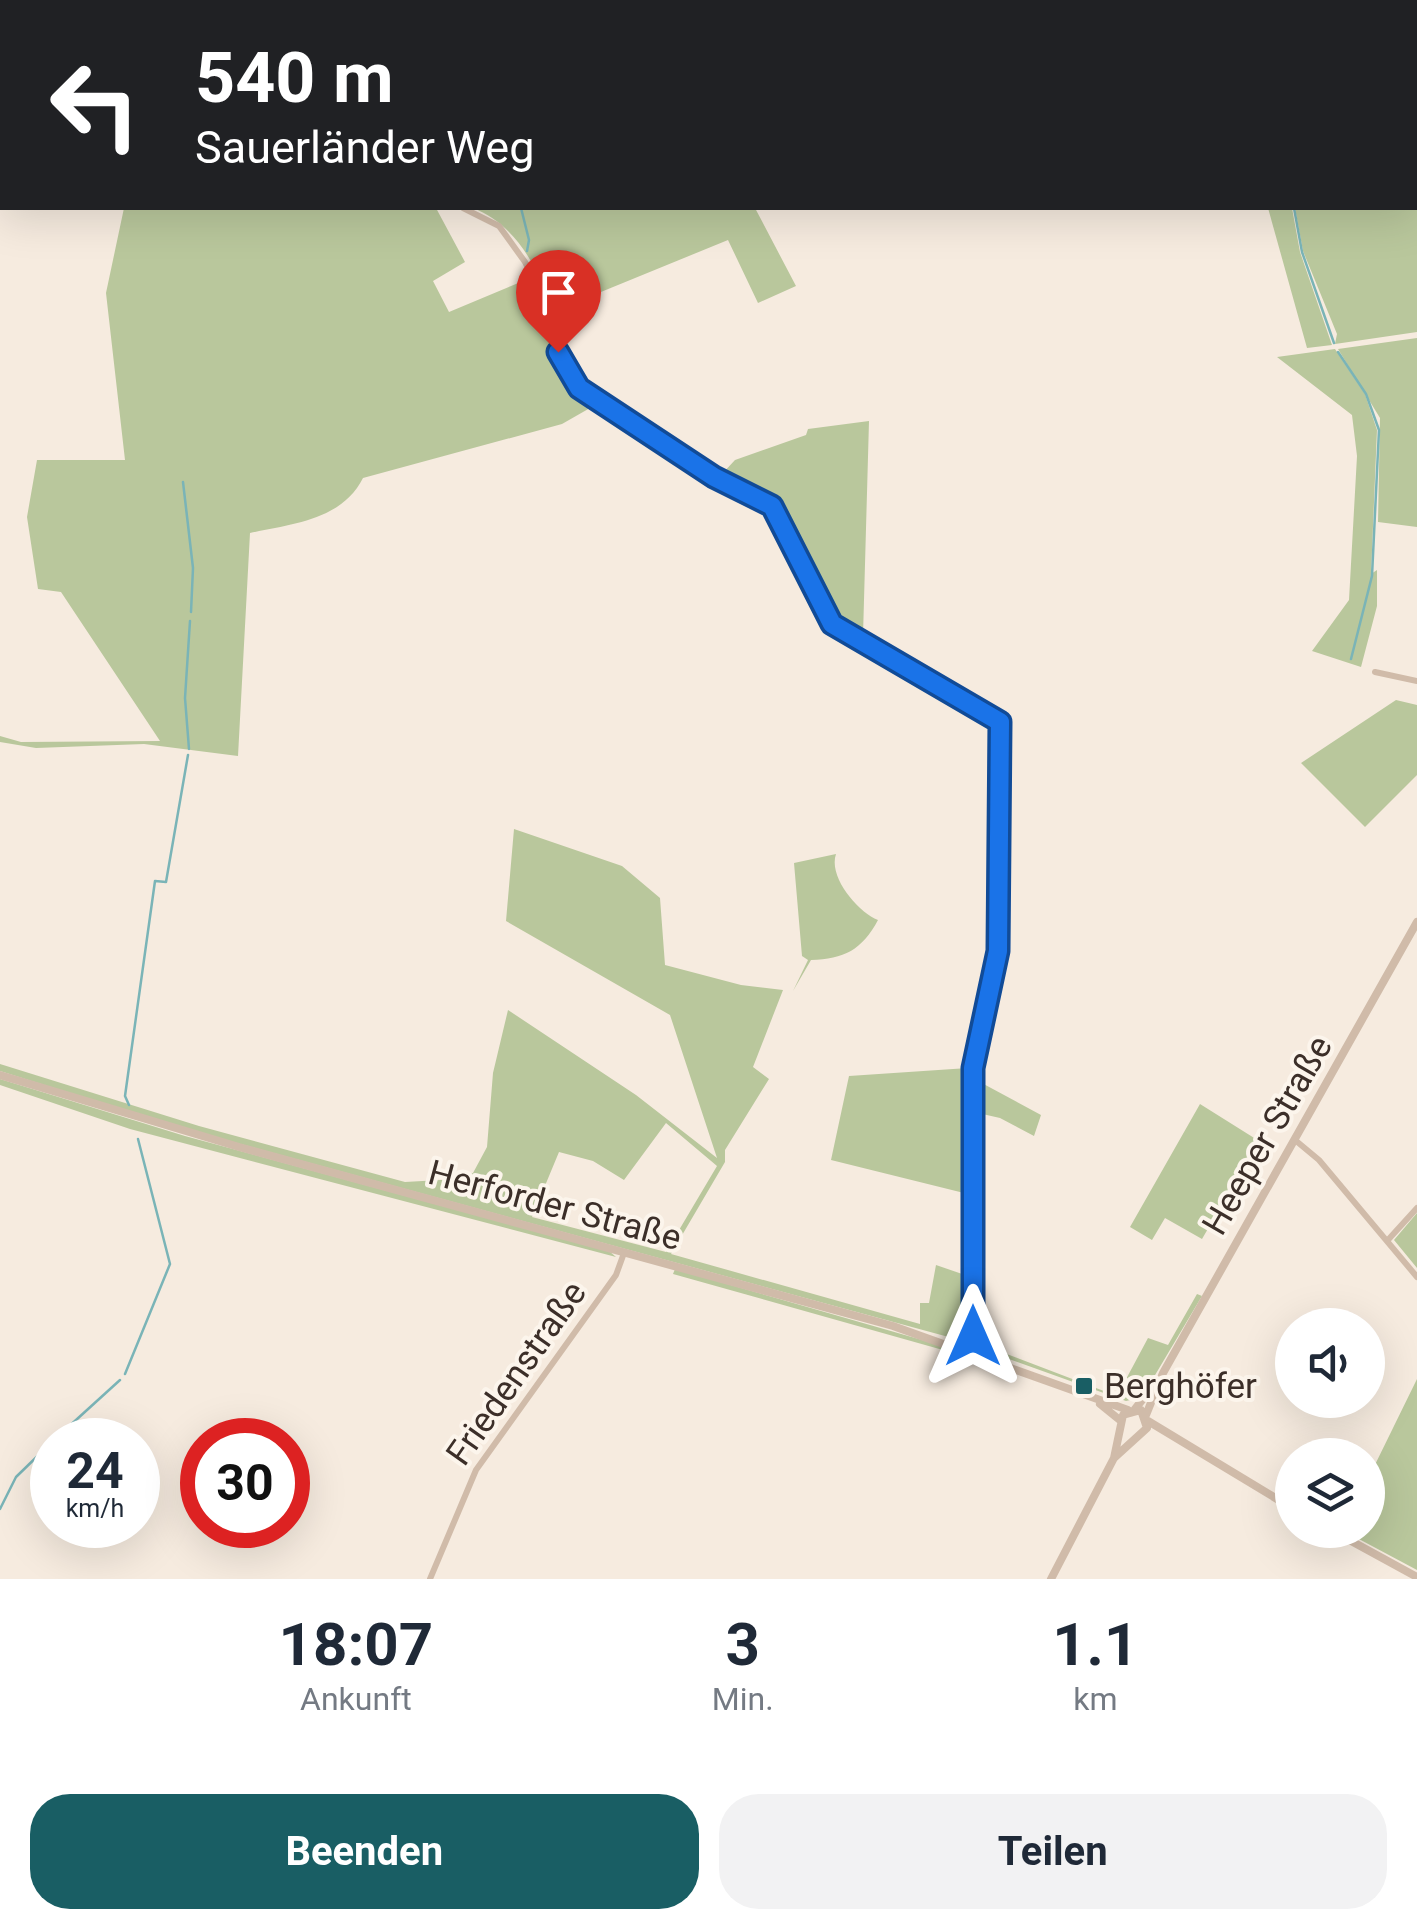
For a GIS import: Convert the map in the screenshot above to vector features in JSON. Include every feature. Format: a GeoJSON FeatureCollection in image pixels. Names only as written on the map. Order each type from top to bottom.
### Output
{"type":"FeatureCollection","features":[{"type":"Feature","properties":{"kind":"street"},"geometry":{"type":"LineString","coordinates":[[467,210],[499,226],[524,262],[539,289],[558,352],[579,388],[714,477],[772,506],[832,624],[1000,722],[998,951],[973,1068],[971,1350]]}},
{"type":"Feature","properties":{"kind":"street"},"geometry":{"type":"LineString","coordinates":[[1374,672],[1417,681]]}},
{"type":"Feature","properties":{"kind":"street","name":"Heeper Straße"},"geometry":{"type":"LineString","coordinates":[[1139,1434],[1162,1374],[1417,922]]}},
{"type":"Feature","properties":{"kind":"street","name":"Herforder Straße"},"geometry":{"type":"LineString","coordinates":[[0,1075],[238,1147],[971,1350],[1092,1398],[1131,1409],[1172,1439]]}},
{"type":"Feature","properties":{"kind":"street"},"geometry":{"type":"LineString","coordinates":[[1295,1140],[1314,1155],[1417,1277]]}},
{"type":"Feature","properties":{"kind":"street"},"geometry":{"type":"LineString","coordinates":[[1387,1241],[1417,1208]]}},
{"type":"Feature","properties":{"kind":"street","name":"Friedenstraße"},"geometry":{"type":"LineString","coordinates":[[430,1579],[476,1470],[616,1275],[624,1253]]}},
{"type":"Feature","properties":{"kind":"street","name":"Heeper Straße"},"geometry":{"type":"LineString","coordinates":[[1122,1425],[1162,1374]]}},
{"type":"Feature","properties":{"kind":"street","name":"Herforder Straße"},"geometry":{"type":"LineString","coordinates":[[1092,1398],[1122,1425],[1139,1434],[1172,1439]]}},
{"type":"Feature","properties":{"kind":"street"},"geometry":{"type":"LineString","coordinates":[[1051,1579],[1114,1458],[1122,1425]]}},
{"type":"Feature","properties":{"kind":"street"},"geometry":{"type":"LineString","coordinates":[[1114,1458],[1139,1434]]}},
{"type":"Feature","properties":{"kind":"street"},"geometry":{"type":"LineString","coordinates":[[1172,1439],[1275,1498]]}},
{"type":"Feature","properties":{"kind":"street"},"geometry":{"type":"LineString","coordinates":[[1364,1548],[1417,1577]]}},
{"type":"Feature","properties":{"kind":"green space"},"geometry":{"type":"Polygon","coordinates":[[[124,210],[437,210],[465,262],[433,281],[449,312],[528,279],[561,364],[581,392],[597,404],[562,424],[363,478],[354,492],[329,511],[299,523],[250,533],[238,756],[144,744],[36,748],[0,742],[0,736],[21,742],[160,741],[61,592],[38,589],[27,517],[37,460],[125,460],[106,293],[124,210]]]}},
{"type":"Feature","properties":{"kind":"green space"},"geometry":{"type":"Polygon","coordinates":[[[477,210],[756,210],[796,286],[758,303],[728,240],[552,312],[524,250],[488,215],[477,210]]]}},
{"type":"Feature","properties":{"kind":"green space"},"geometry":{"type":"Polygon","coordinates":[[[1269,210],[1292,210],[1300,252],[1332,345],[1307,348],[1269,210]]]}},
{"type":"Feature","properties":{"kind":"green space"},"geometry":{"type":"Polygon","coordinates":[[[1295,210],[1417,210],[1417,332],[1335,344],[1337,334],[1303,251],[1295,210]]]}},
{"type":"Feature","properties":{"kind":"green space"},"geometry":{"type":"Polygon","coordinates":[[[1417,338],[1417,527],[1378,522],[1380,418],[1338,349],[1417,338]]]}},
{"type":"Feature","properties":{"kind":"green space"},"geometry":{"type":"Polygon","coordinates":[[[1335,349],[1365,394],[1377,430],[1371,574],[1377,570],[1377,606],[1361,667],[1312,651],[1349,600],[1357,456],[1352,415],[1277,357],[1335,349]]]}},
{"type":"Feature","properties":{"kind":"green space"},"geometry":{"type":"Polygon","coordinates":[[[869,421],[863,636],[836,621],[776,504],[722,474],[735,460],[806,435],[808,429],[869,421]]]}},
{"type":"Feature","properties":{"kind":"green space"},"geometry":{"type":"Polygon","coordinates":[[[1396,700],[1417,705],[1417,775],[1365,827],[1301,763],[1396,700]]]}},
{"type":"Feature","properties":{"kind":"green space"},"geometry":{"type":"Polygon","coordinates":[[[514,829],[622,866],[660,898],[665,965],[741,985],[783,990],[753,1067],[769,1079],[725,1150],[725,1162],[671,1254],[920,1324],[920,1303],[929,1303],[936,1265],[968,1276],[967,1342],[167,1124],[0,1071],[0,1064],[199,1126],[405,1182],[458,1179],[473,1173],[487,1147],[493,1073],[508,1010],[636,1095],[717,1158],[670,1015],[506,921],[514,829]],[[666,1123],[624,1180],[593,1161],[559,1152],[532,1217],[666,1252],[717,1166],[666,1123]]]}},
{"type":"Feature","properties":{"kind":"green space"},"geometry":{"type":"Polygon","coordinates":[[[836,854],[836,873],[846,893],[878,920],[851,951],[811,960],[793,991],[808,960],[802,956],[794,863],[836,854]]]}},
{"type":"Feature","properties":{"kind":"green space"},"geometry":{"type":"Polygon","coordinates":[[[968,1068],[968,1194],[831,1160],[849,1076],[968,1068]]]}},
{"type":"Feature","properties":{"kind":"green space"},"geometry":{"type":"Polygon","coordinates":[[[0,1079],[185,1136],[609,1251],[616,1257],[130,1129],[0,1085],[0,1079]]]}},
{"type":"Feature","properties":{"kind":"green space"},"geometry":{"type":"Polygon","coordinates":[[[978,1081],[1041,1115],[1034,1136],[1000,1118],[978,1113],[978,1081]]]}},
{"type":"Feature","properties":{"kind":"green space"},"geometry":{"type":"Polygon","coordinates":[[[1200,1104],[1259,1141],[1202,1239],[1165,1218],[1152,1240],[1130,1227],[1200,1104]]]}},
{"type":"Feature","properties":{"kind":"green space"},"geometry":{"type":"Polygon","coordinates":[[[1417,1213],[1417,1268],[1394,1240],[1417,1213]]]}},
{"type":"Feature","properties":{"kind":"green space"},"geometry":{"type":"Polygon","coordinates":[[[675,1269],[964,1352],[950,1352],[673,1274],[675,1269]]]}},
{"type":"Feature","properties":{"kind":"green space"},"geometry":{"type":"Polygon","coordinates":[[[1197,1294],[1202,1296],[1142,1397],[1126,1401],[981,1349],[975,1342],[1117,1396],[1148,1338],[1168,1345],[1197,1294]]]}},
{"type":"Feature","properties":{"kind":"green space"},"geometry":{"type":"Polygon","coordinates":[[[1417,1379],[1417,1570],[1376,1548],[1385,1548],[1385,1444],[1417,1379]]]}},
{"type":"Feature","properties":{"kind":"waterway"},"geometry":{"type":"LineString","coordinates":[[522,210],[529,240],[527,251]]}},
{"type":"Feature","properties":{"kind":"waterway"},"geometry":{"type":"LineString","coordinates":[[1294,210],[1302,252],[1334,343]]}},
{"type":"Feature","properties":{"kind":"waterway"},"geometry":{"type":"LineString","coordinates":[[1338,352],[1366,394],[1379,430],[1372,576],[1351,659]]}},
{"type":"Feature","properties":{"kind":"waterway"},"geometry":{"type":"LineString","coordinates":[[183,482],[193,568],[191,612]]}},
{"type":"Feature","properties":{"kind":"waterway"},"geometry":{"type":"LineString","coordinates":[[189,749],[185,698],[190,621]]}},
{"type":"Feature","properties":{"kind":"waterway"},"geometry":{"type":"LineString","coordinates":[[129,1105],[125,1096],[155,881],[166,882],[188,755]]}},
{"type":"Feature","properties":{"kind":"waterway"},"geometry":{"type":"LineString","coordinates":[[125,1374],[170,1264],[138,1139]]}},
{"type":"Feature","properties":{"kind":"waterway"},"geometry":{"type":"LineString","coordinates":[[78,1418],[120,1380]]}},
{"type":"Feature","properties":{"kind":"waterway"},"geometry":{"type":"LineString","coordinates":[[0,1509],[16,1477],[30,1463]]}},
{"type":"Feature","properties":{"kind":"place","name":"Berghöfer"},"geometry":{"type":"Point","coordinates":[1084,1386]}},
{"type":"Feature","properties":{"kind":"route"},"geometry":{"type":"LineString","coordinates":[[558,352],[579,388],[725,484],[772,506],[832,624],[1000,722],[998,951],[973,1068],[973,1336]]}}]}
